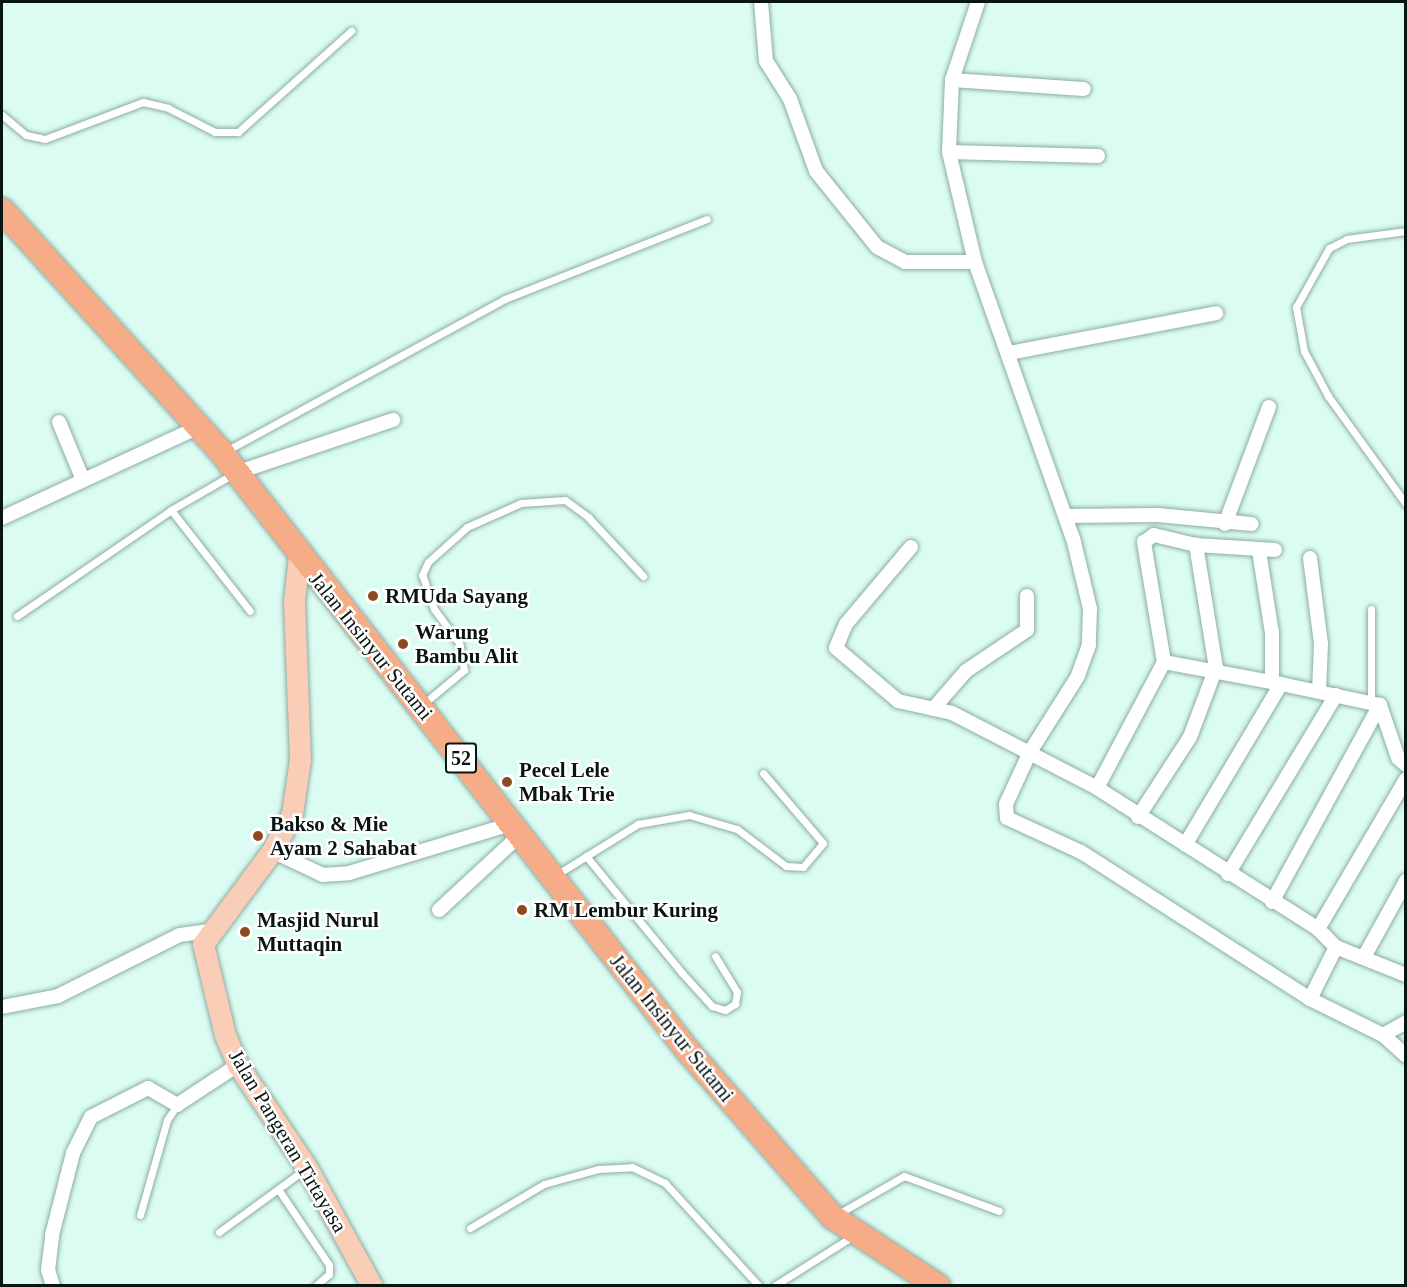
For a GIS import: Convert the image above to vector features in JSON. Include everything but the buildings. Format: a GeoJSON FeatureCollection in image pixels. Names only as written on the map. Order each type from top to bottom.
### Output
{"type":"FeatureCollection","features":[{"type":"Feature","properties":{"kind":"highway","name":"Jalan Insinyur Sutami"},"geometry":{"type":"LineString","coordinates":[[2,210],[222,453],[298,555],[420,706],[688,1051],[833,1217],[855,1234],[938,1286]]}},
{"type":"Feature","properties":{"kind":"main road","name":"Jalan Pangeran Tirtayasa"},"geometry":{"type":"LineString","coordinates":[[298,555],[294,602],[300,759],[292,814],[272,851],[210,931],[203,945],[207,974],[238,1065],[307,1168],[372,1286]]}},
{"type":"Feature","properties":{"kind":"street"},"geometry":{"type":"LineString","coordinates":[[761,2],[766,61],[790,99],[816,171],[877,247],[905,262],[975,262]]}},
{"type":"Feature","properties":{"kind":"street"},"geometry":{"type":"LineString","coordinates":[[978,2],[952,80],[949,152],[975,262],[1065,516],[1090,609],[1089,645],[1078,676],[1030,752],[1006,804],[1007,818],[1081,852],[1310,999],[1383,1035],[1406,1056]]}},
{"type":"Feature","properties":{"kind":"street"},"geometry":{"type":"LineString","coordinates":[[952,80],[1084,89]]}},
{"type":"Feature","properties":{"kind":"street"},"geometry":{"type":"LineString","coordinates":[[949,152],[1098,156]]}},
{"type":"Feature","properties":{"kind":"street"},"geometry":{"type":"LineString","coordinates":[[1009,353],[1216,313]]}},
{"type":"Feature","properties":{"kind":"street"},"geometry":{"type":"LineString","coordinates":[[1225,524],[1269,407]]}},
{"type":"Feature","properties":{"kind":"street"},"geometry":{"type":"LineString","coordinates":[[236,472],[393,420]]}},
{"type":"Feature","properties":{"kind":"street"},"geometry":{"type":"LineString","coordinates":[[59,422],[83,480]]}},
{"type":"Feature","properties":{"kind":"street"},"geometry":{"type":"LineString","coordinates":[[2,518],[199,427]]}},
{"type":"Feature","properties":{"kind":"street"},"geometry":{"type":"LineString","coordinates":[[1065,516],[1158,515],[1225,524],[1252,524]]}},
{"type":"Feature","properties":{"kind":"street"},"geometry":{"type":"LineString","coordinates":[[1097,788],[1164,662],[1144,542],[1154,535],[1196,545],[1259,551],[1275,550]]}},
{"type":"Feature","properties":{"kind":"street"},"geometry":{"type":"LineString","coordinates":[[1138,817],[1190,737],[1216,668],[1196,545]]}},
{"type":"Feature","properties":{"kind":"street"},"geometry":{"type":"LineString","coordinates":[[911,547],[846,624],[836,648],[898,701],[933,709],[1030,752],[1097,788],[1138,817],[1185,844],[1228,874],[1318,929],[1336,947],[1406,975]]}},
{"type":"Feature","properties":{"kind":"street"},"geometry":{"type":"LineString","coordinates":[[1185,844],[1277,683],[1272,633],[1259,551]]}},
{"type":"Feature","properties":{"kind":"street"},"geometry":{"type":"LineString","coordinates":[[1310,558],[1320,691]]}},
{"type":"Feature","properties":{"kind":"street"},"geometry":{"type":"LineString","coordinates":[[933,709],[966,671],[1027,630],[1027,596]]}},
{"type":"Feature","properties":{"kind":"street"},"geometry":{"type":"LineString","coordinates":[[1164,662],[1216,668],[1277,683],[1376,702]]}},
{"type":"Feature","properties":{"kind":"street"},"geometry":{"type":"LineString","coordinates":[[1228,874],[1336,695]]}},
{"type":"Feature","properties":{"kind":"street"},"geometry":{"type":"LineString","coordinates":[[1376,702],[1395,751],[1406,765]]}},
{"type":"Feature","properties":{"kind":"street"},"geometry":{"type":"LineString","coordinates":[[1272,902],[1376,702]]}},
{"type":"Feature","properties":{"kind":"street"},"geometry":{"type":"LineString","coordinates":[[1318,929],[1406,779]]}},
{"type":"Feature","properties":{"kind":"street"},"geometry":{"type":"LineString","coordinates":[[272,851],[323,875],[349,873],[515,830]]}},
{"type":"Feature","properties":{"kind":"street"},"geometry":{"type":"LineString","coordinates":[[439,910],[515,830]]}},
{"type":"Feature","properties":{"kind":"street"},"geometry":{"type":"LineString","coordinates":[[1364,957],[1406,881]]}},
{"type":"Feature","properties":{"kind":"street"},"geometry":{"type":"LineString","coordinates":[[2,1007],[58,996],[180,935],[210,931]]}},
{"type":"Feature","properties":{"kind":"street"},"geometry":{"type":"LineString","coordinates":[[1310,999],[1336,947]]}},
{"type":"Feature","properties":{"kind":"street"},"geometry":{"type":"LineString","coordinates":[[1383,1035],[1406,1022]]}},
{"type":"Feature","properties":{"kind":"street"},"geometry":{"type":"LineString","coordinates":[[53,1286],[48,1270],[52,1235],[73,1153],[90,1117],[148,1088],[177,1105],[238,1065]]}},
{"type":"Feature","properties":{"kind":"lane"},"geometry":{"type":"LineString","coordinates":[[2,114],[26,135],[45,139],[143,102],[157,104],[215,132],[238,132],[351,31]]}},
{"type":"Feature","properties":{"kind":"lane"},"geometry":{"type":"LineString","coordinates":[[222,453],[505,299],[707,219]]}},
{"type":"Feature","properties":{"kind":"lane"},"geometry":{"type":"LineString","coordinates":[[1406,231],[1347,239],[1329,248],[1296,307],[1304,351],[1328,396],[1406,504]]}},
{"type":"Feature","properties":{"kind":"lane"},"geometry":{"type":"LineString","coordinates":[[17,615],[171,510],[236,472]]}},
{"type":"Feature","properties":{"kind":"lane"},"geometry":{"type":"LineString","coordinates":[[420,706],[464,670],[459,643],[434,609],[422,575],[428,562],[467,527],[521,503],[565,500],[588,517],[644,576]]}},
{"type":"Feature","properties":{"kind":"lane"},"geometry":{"type":"LineString","coordinates":[[171,510],[250,611]]}},
{"type":"Feature","properties":{"kind":"lane"},"geometry":{"type":"LineString","coordinates":[[1371,609],[1376,702]]}},
{"type":"Feature","properties":{"kind":"lane"},"geometry":{"type":"LineString","coordinates":[[552,878],[638,824],[689,815],[737,829],[786,866],[803,867],[823,843],[763,774]]}},
{"type":"Feature","properties":{"kind":"lane"},"geometry":{"type":"LineString","coordinates":[[586,856],[682,973],[712,1006],[725,1010],[735,1004],[737,992],[715,956]]}},
{"type":"Feature","properties":{"kind":"lane"},"geometry":{"type":"LineString","coordinates":[[141,1215],[167,1120],[177,1105]]}},
{"type":"Feature","properties":{"kind":"lane"},"geometry":{"type":"LineString","coordinates":[[470,1228],[544,1184],[598,1169],[632,1167],[665,1184],[759,1286]]}},
{"type":"Feature","properties":{"kind":"lane"},"geometry":{"type":"LineString","coordinates":[[219,1232],[307,1168]]}},
{"type":"Feature","properties":{"kind":"lane"},"geometry":{"type":"LineString","coordinates":[[833,1217],[904,1176],[999,1211]]}},
{"type":"Feature","properties":{"kind":"lane"},"geometry":{"type":"LineString","coordinates":[[278,1189],[329,1266],[329,1274],[315,1286]]}},
{"type":"Feature","properties":{"kind":"lane"},"geometry":{"type":"LineString","coordinates":[[774,1286],[855,1234]]}},
{"type":"Feature","properties":{"kind":"place","name":"RMUda Sayang"},"geometry":{"type":"Point","coordinates":[373,596]}},
{"type":"Feature","properties":{"kind":"place","name":"Warung Bambu Alit"},"geometry":{"type":"Point","coordinates":[403,644]}},
{"type":"Feature","properties":{"kind":"place","name":"Pecel Lele Mbak Trie"},"geometry":{"type":"Point","coordinates":[507,782]}},
{"type":"Feature","properties":{"kind":"place","name":"Bakso & Mie Ayam 2 Sahabat"},"geometry":{"type":"Point","coordinates":[258,836]}},
{"type":"Feature","properties":{"kind":"place","name":"RM Lembur Kuring"},"geometry":{"type":"Point","coordinates":[522,910]}},
{"type":"Feature","properties":{"kind":"place","name":"Masjid Nurul Muttaqin"},"geometry":{"type":"Point","coordinates":[245,932]}}]}
